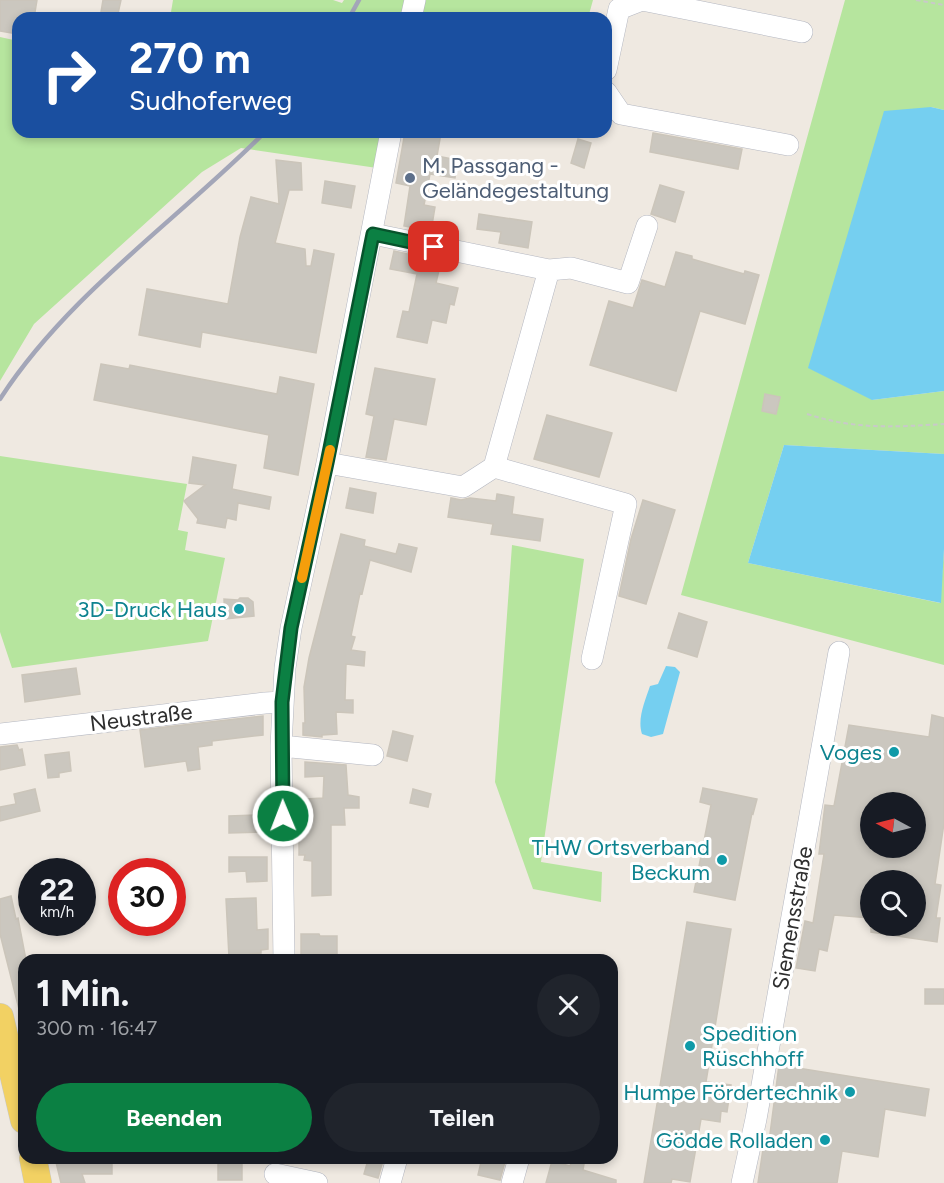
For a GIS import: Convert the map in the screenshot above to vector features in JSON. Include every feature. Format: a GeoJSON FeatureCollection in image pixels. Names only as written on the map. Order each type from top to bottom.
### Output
{"type":"FeatureCollection","features":[{"type":"Feature","properties":{"kind":"main road"},"geometry":{"type":"LineString","coordinates":[[1,1028],[18,1081]]}},
{"type":"Feature","properties":{"kind":"main road"},"geometry":{"type":"LineString","coordinates":[[34,1164],[38,1183]]}},
{"type":"Feature","properties":{"kind":"street"},"geometry":{"type":"LineString","coordinates":[[612,42],[619,9],[642,0],[802,32]]}},
{"type":"Feature","properties":{"kind":"street"},"geometry":{"type":"LineString","coordinates":[[612,101],[621,114],[788,145]]}},
{"type":"Feature","properties":{"kind":"street"},"geometry":{"type":"LineString","coordinates":[[284,954],[281,746],[282,702],[291,628],[327,463],[390,138]]}},
{"type":"Feature","properties":{"kind":"street"},"geometry":{"type":"LineString","coordinates":[[373,234],[549,270],[571,268],[628,283],[646,226]]}},
{"type":"Feature","properties":{"kind":"street"},"geometry":{"type":"LineString","coordinates":[[327,463],[464,487],[494,467],[549,270]]}},
{"type":"Feature","properties":{"kind":"street"},"geometry":{"type":"LineString","coordinates":[[494,467],[626,504],[592,659]]}},
{"type":"Feature","properties":{"kind":"street","name":"Siemensstraße"},"geometry":{"type":"LineString","coordinates":[[742,1183],[758,1110],[839,652]]}},
{"type":"Feature","properties":{"kind":"street","name":"Neustraße"},"geometry":{"type":"LineString","coordinates":[[0,734],[265,702],[282,702]]}},
{"type":"Feature","properties":{"kind":"street"},"geometry":{"type":"LineString","coordinates":[[281,746],[374,755]]}},
{"type":"Feature","properties":{"kind":"street"},"geometry":{"type":"LineString","coordinates":[[390,1183],[395,1164]]}},
{"type":"Feature","properties":{"kind":"street"},"geometry":{"type":"LineString","coordinates":[[512,1183],[517,1164]]}},
{"type":"Feature","properties":{"kind":"street"},"geometry":{"type":"LineString","coordinates":[[275,1172],[317,1183]]}},
{"type":"Feature","properties":{"kind":"path"},"geometry":{"type":"LineString","coordinates":[[916,0],[944,5]]}},
{"type":"Feature","properties":{"kind":"path"},"geometry":{"type":"LineString","coordinates":[[807,414],[831,422],[867,427],[944,424]]}},
{"type":"Feature","properties":{"kind":"green space"},"geometry":{"type":"Polygon","coordinates":[[[173,0],[333,0],[342,3],[344,0],[593,0],[590,12],[171,12],[173,0]]]}},
{"type":"Feature","properties":{"kind":"green space"},"geometry":{"type":"Polygon","coordinates":[[[845,0],[944,0],[944,110],[931,107],[872,400],[944,391],[944,454],[784,445],[748,563],[940,603],[944,549],[944,665],[681,595],[845,0]]]}},
{"type":"Feature","properties":{"kind":"green space"},"geometry":{"type":"Polygon","coordinates":[[[0,37],[12,40],[12,138],[382,138],[377,168],[241,148],[202,172],[34,324],[0,381],[0,37]]]}},
{"type":"Feature","properties":{"kind":"green space"},"geometry":{"type":"Polygon","coordinates":[[[0,456],[187,484],[178,530],[188,532],[185,550],[225,558],[208,641],[12,668],[0,632],[0,456]]]}},
{"type":"Feature","properties":{"kind":"green space"},"geometry":{"type":"Polygon","coordinates":[[[512,545],[584,559],[541,862],[602,872],[601,902],[533,889],[495,782],[512,545]]]}},
{"type":"Feature","properties":{"kind":"water"},"geometry":{"type":"Polygon","coordinates":[[[931,107],[944,110],[944,391],[872,400],[808,368],[884,111],[931,107]]]}},
{"type":"Feature","properties":{"kind":"water"},"geometry":{"type":"Polygon","coordinates":[[[784,445],[944,454],[944,549],[941,603],[748,563],[784,445]]]}},
{"type":"Feature","properties":{"kind":"water"},"geometry":{"type":"Polygon","coordinates":[[[666,666],[675,667],[680,672],[663,734],[651,737],[642,734],[640,722],[642,710],[650,686],[658,684],[666,666]]]}},
{"type":"Feature","properties":{"kind":"building"},"geometry":{"type":"Polygon","coordinates":[[[0,0],[37,0],[35,12],[12,12],[12,33],[0,31],[0,0]]]}},
{"type":"Feature","properties":{"kind":"building"},"geometry":{"type":"Polygon","coordinates":[[[103,0],[121,0],[118,12],[101,12],[103,0]]]}},
{"type":"Feature","properties":{"kind":"building"},"geometry":{"type":"Polygon","coordinates":[[[653,133],[742,149],[738,169],[650,152],[653,133]]]}},
{"type":"Feature","properties":{"kind":"building"},"geometry":{"type":"Polygon","coordinates":[[[404,138],[440,138],[437,156],[458,160],[455,178],[430,174],[424,205],[435,207],[431,231],[404,226],[410,186],[396,183],[404,138]]]}},
{"type":"Feature","properties":{"kind":"building"},"geometry":{"type":"Polygon","coordinates":[[[578,139],[591,143],[584,168],[571,163],[578,139]]]}},
{"type":"Feature","properties":{"kind":"building"},"geometry":{"type":"Polygon","coordinates":[[[276,160],[301,163],[302,190],[289,190],[275,243],[305,249],[306,266],[311,266],[314,250],[334,254],[316,353],[202,332],[200,347],[139,335],[147,289],[228,304],[240,237],[251,197],[279,204],[276,160]]]}},
{"type":"Feature","properties":{"kind":"building"},"geometry":{"type":"Polygon","coordinates":[[[325,181],[355,186],[351,208],[322,203],[325,181]]]}},
{"type":"Feature","properties":{"kind":"building"},"geometry":{"type":"Polygon","coordinates":[[[660,185],[684,192],[675,222],[651,214],[660,185]]]}},
{"type":"Feature","properties":{"kind":"building"},"geometry":{"type":"Polygon","coordinates":[[[479,214],[532,222],[528,248],[499,243],[501,232],[477,229],[479,214]]]}},
{"type":"Feature","properties":{"kind":"building"},"geometry":{"type":"Polygon","coordinates":[[[394,251],[421,257],[419,266],[439,270],[436,283],[458,288],[454,305],[450,304],[446,323],[432,320],[427,343],[397,337],[403,311],[409,312],[417,274],[390,269],[394,251]]]}},
{"type":"Feature","properties":{"kind":"building"},"geometry":{"type":"Polygon","coordinates":[[[676,252],[744,274],[745,271],[759,275],[745,324],[700,311],[676,391],[590,365],[609,301],[633,308],[642,280],[665,287],[676,252]]]}},
{"type":"Feature","properties":{"kind":"building"},"geometry":{"type":"Polygon","coordinates":[[[101,364],[129,369],[130,365],[277,394],[280,377],[314,384],[298,475],[264,468],[269,435],[94,400],[101,364]]]}},
{"type":"Feature","properties":{"kind":"building"},"geometry":{"type":"Polygon","coordinates":[[[375,368],[435,379],[426,425],[394,419],[386,460],[366,457],[374,416],[366,414],[375,368]]]}},
{"type":"Feature","properties":{"kind":"building"},"geometry":{"type":"Polygon","coordinates":[[[765,394],[780,397],[776,414],[762,411],[765,394]]]}},
{"type":"Feature","properties":{"kind":"building"},"geometry":{"type":"Polygon","coordinates":[[[547,415],[612,433],[599,477],[534,459],[547,415]]]}},
{"type":"Feature","properties":{"kind":"building"},"geometry":{"type":"Polygon","coordinates":[[[193,457],[236,465],[232,489],[271,497],[269,509],[238,503],[236,520],[227,518],[225,528],[197,523],[198,519],[184,501],[205,485],[189,483],[193,457]]]}},
{"type":"Feature","properties":{"kind":"building"},"geometry":{"type":"Polygon","coordinates":[[[350,488],[376,493],[373,513],[346,508],[350,488]]]}},
{"type":"Feature","properties":{"kind":"building"},"geometry":{"type":"Polygon","coordinates":[[[497,494],[514,497],[512,514],[543,519],[540,541],[491,534],[493,524],[448,517],[451,498],[496,501],[497,494]]]}},
{"type":"Feature","properties":{"kind":"building"},"geometry":{"type":"Polygon","coordinates":[[[643,500],[675,510],[646,604],[619,596],[631,539],[643,500]]]}},
{"type":"Feature","properties":{"kind":"building"},"geometry":{"type":"Polygon","coordinates":[[[341,534],[365,540],[364,546],[396,554],[399,544],[417,548],[411,572],[370,560],[351,636],[355,637],[351,650],[365,652],[364,666],[346,664],[345,700],[353,700],[353,713],[336,712],[337,734],[322,735],[322,737],[303,735],[304,687],[309,658],[341,534]]]}},
{"type":"Feature","properties":{"kind":"building","name":"3D-Druck Haus"},"geometry":{"type":"Polygon","coordinates":[[[248,598],[253,602],[254,616],[225,619],[224,599],[238,600],[248,598]]]}},
{"type":"Feature","properties":{"kind":"building"},"geometry":{"type":"Polygon","coordinates":[[[679,613],[707,622],[697,657],[668,648],[679,613]]]}},
{"type":"Feature","properties":{"kind":"building"},"geometry":{"type":"Polygon","coordinates":[[[76,668],[80,694],[25,702],[22,675],[76,668]]]}},
{"type":"Feature","properties":{"kind":"building"},"geometry":{"type":"Polygon","coordinates":[[[932,715],[944,718],[944,823],[935,884],[941,885],[936,918],[940,918],[937,942],[897,936],[926,936],[926,870],[860,870],[860,917],[834,915],[827,951],[819,949],[815,971],[796,968],[805,921],[813,923],[824,854],[819,854],[825,805],[834,806],[849,725],[929,737],[932,715]]]}},
{"type":"Feature","properties":{"kind":"building"},"geometry":{"type":"Polygon","coordinates":[[[263,716],[263,735],[212,741],[212,745],[198,747],[200,769],[188,771],[186,761],[145,767],[140,730],[263,716]]]}},
{"type":"Feature","properties":{"kind":"building"},"geometry":{"type":"Polygon","coordinates":[[[393,731],[413,736],[407,761],[387,756],[393,731]]]}},
{"type":"Feature","properties":{"kind":"building"},"geometry":{"type":"Polygon","coordinates":[[[17,745],[19,750],[22,749],[25,765],[0,770],[0,747],[17,745]]]}},
{"type":"Feature","properties":{"kind":"building"},"geometry":{"type":"Polygon","coordinates":[[[69,752],[71,771],[59,773],[59,777],[48,778],[45,755],[69,752]]]}},
{"type":"Feature","properties":{"kind":"building"},"geometry":{"type":"Polygon","coordinates":[[[305,762],[346,765],[348,795],[359,797],[359,808],[344,808],[345,825],[331,825],[331,895],[312,896],[312,861],[304,860],[305,855],[299,855],[299,833],[308,832],[306,799],[323,798],[324,776],[305,777],[305,762]]]}},
{"type":"Feature","properties":{"kind":"building","name":"THW Ortsverband Beckum"},"geometry":{"type":"Polygon","coordinates":[[[703,788],[757,799],[752,813],[735,900],[694,892],[711,805],[700,802],[703,788]]]}},
{"type":"Feature","properties":{"kind":"building"},"geometry":{"type":"Polygon","coordinates":[[[35,789],[40,811],[0,821],[0,807],[16,804],[14,794],[35,789]]]}},
{"type":"Feature","properties":{"kind":"building"},"geometry":{"type":"Polygon","coordinates":[[[413,789],[431,794],[428,807],[410,803],[413,789]]]}},
{"type":"Feature","properties":{"kind":"building"},"geometry":{"type":"Polygon","coordinates":[[[259,815],[260,832],[229,833],[229,816],[259,815]]]}},
{"type":"Feature","properties":{"kind":"building"},"geometry":{"type":"Polygon","coordinates":[[[229,857],[267,857],[267,881],[247,882],[246,871],[229,872],[229,857]]]}},
{"type":"Feature","properties":{"kind":"building"},"geometry":{"type":"Polygon","coordinates":[[[11,896],[16,919],[18,918],[18,936],[21,936],[25,954],[18,954],[18,1005],[0,934],[0,899],[11,896]]]}},
{"type":"Feature","properties":{"kind":"building"},"geometry":{"type":"Polygon","coordinates":[[[256,898],[257,930],[268,929],[268,949],[261,950],[261,953],[229,954],[226,899],[256,898]]]}},
{"type":"Feature","properties":{"kind":"building"},"geometry":{"type":"Polygon","coordinates":[[[687,922],[731,929],[706,1082],[731,1085],[727,1112],[721,1111],[720,1122],[701,1119],[690,1182],[672,1179],[671,1183],[644,1183],[687,922]]]}},
{"type":"Feature","properties":{"kind":"building"},"geometry":{"type":"Polygon","coordinates":[[[301,934],[337,936],[337,954],[301,954],[301,934]]]}},
{"type":"Feature","properties":{"kind":"building"},"geometry":{"type":"Polygon","coordinates":[[[925,989],[944,989],[944,1004],[925,1004],[925,989]]]}},
{"type":"Feature","properties":{"kind":"building"},"geometry":{"type":"Polygon","coordinates":[[[779,1065],[929,1089],[925,1116],[885,1109],[878,1157],[842,1151],[837,1183],[758,1183],[763,1149],[768,1149],[779,1065]]]}},
{"type":"Feature","properties":{"kind":"building"},"geometry":{"type":"Polygon","coordinates":[[[56,1164],[112,1164],[112,1174],[82,1174],[85,1183],[61,1183],[56,1164]]]}},
{"type":"Feature","properties":{"kind":"building"},"geometry":{"type":"Polygon","coordinates":[[[218,1164],[242,1164],[242,1180],[218,1180],[218,1164]]]}},
{"type":"Feature","properties":{"kind":"building"},"geometry":{"type":"Polygon","coordinates":[[[367,1164],[382,1164],[378,1178],[364,1174],[367,1164]]]}},
{"type":"Feature","properties":{"kind":"building"},"geometry":{"type":"Polygon","coordinates":[[[481,1164],[504,1164],[500,1180],[478,1175],[481,1164]]]}},
{"type":"Feature","properties":{"kind":"building"},"geometry":{"type":"Polygon","coordinates":[[[551,1164],[570,1166],[571,1164],[584,1164],[583,1170],[616,1180],[616,1183],[546,1183],[551,1164]]]}},
{"type":"Feature","properties":{"kind":"railway"},"geometry":{"type":"LineString","coordinates":[[352,12],[359,0]]}},
{"type":"Feature","properties":{"kind":"railway"},"geometry":{"type":"LineString","coordinates":[[0,399],[27,361],[58,325],[125,259],[259,138]]}},
{"type":"Feature","properties":{"kind":"slow traffic"},"geometry":{"type":"LineString","coordinates":[[302,578],[330,450]]}},
{"type":"Feature","properties":{"kind":"place","name":"M. Passgang - Geländegestaltung"},"geometry":{"type":"Point","coordinates":[410,178]}},
{"type":"Feature","properties":{"kind":"place","name":"3D-Druck Haus"},"geometry":{"type":"Point","coordinates":[239,609]}},
{"type":"Feature","properties":{"kind":"place","name":"Voges"},"geometry":{"type":"Point","coordinates":[894,752]}},
{"type":"Feature","properties":{"kind":"place","name":"THW Ortsverband Beckum"},"geometry":{"type":"Point","coordinates":[722,860]}},
{"type":"Feature","properties":{"kind":"place","name":"Spedition Rüschhoff"},"geometry":{"type":"Point","coordinates":[690,1046]}},
{"type":"Feature","properties":{"kind":"place","name":"Humpe Fördertechnik"},"geometry":{"type":"Point","coordinates":[850,1092]}},
{"type":"Feature","properties":{"kind":"place","name":"Gödde Rolladen"},"geometry":{"type":"Point","coordinates":[825,1140]}},
{"type":"Feature","properties":{"kind":"route"},"geometry":{"type":"LineString","coordinates":[[283,816],[282,702],[291,628],[373,234],[434,247]]}}]}
